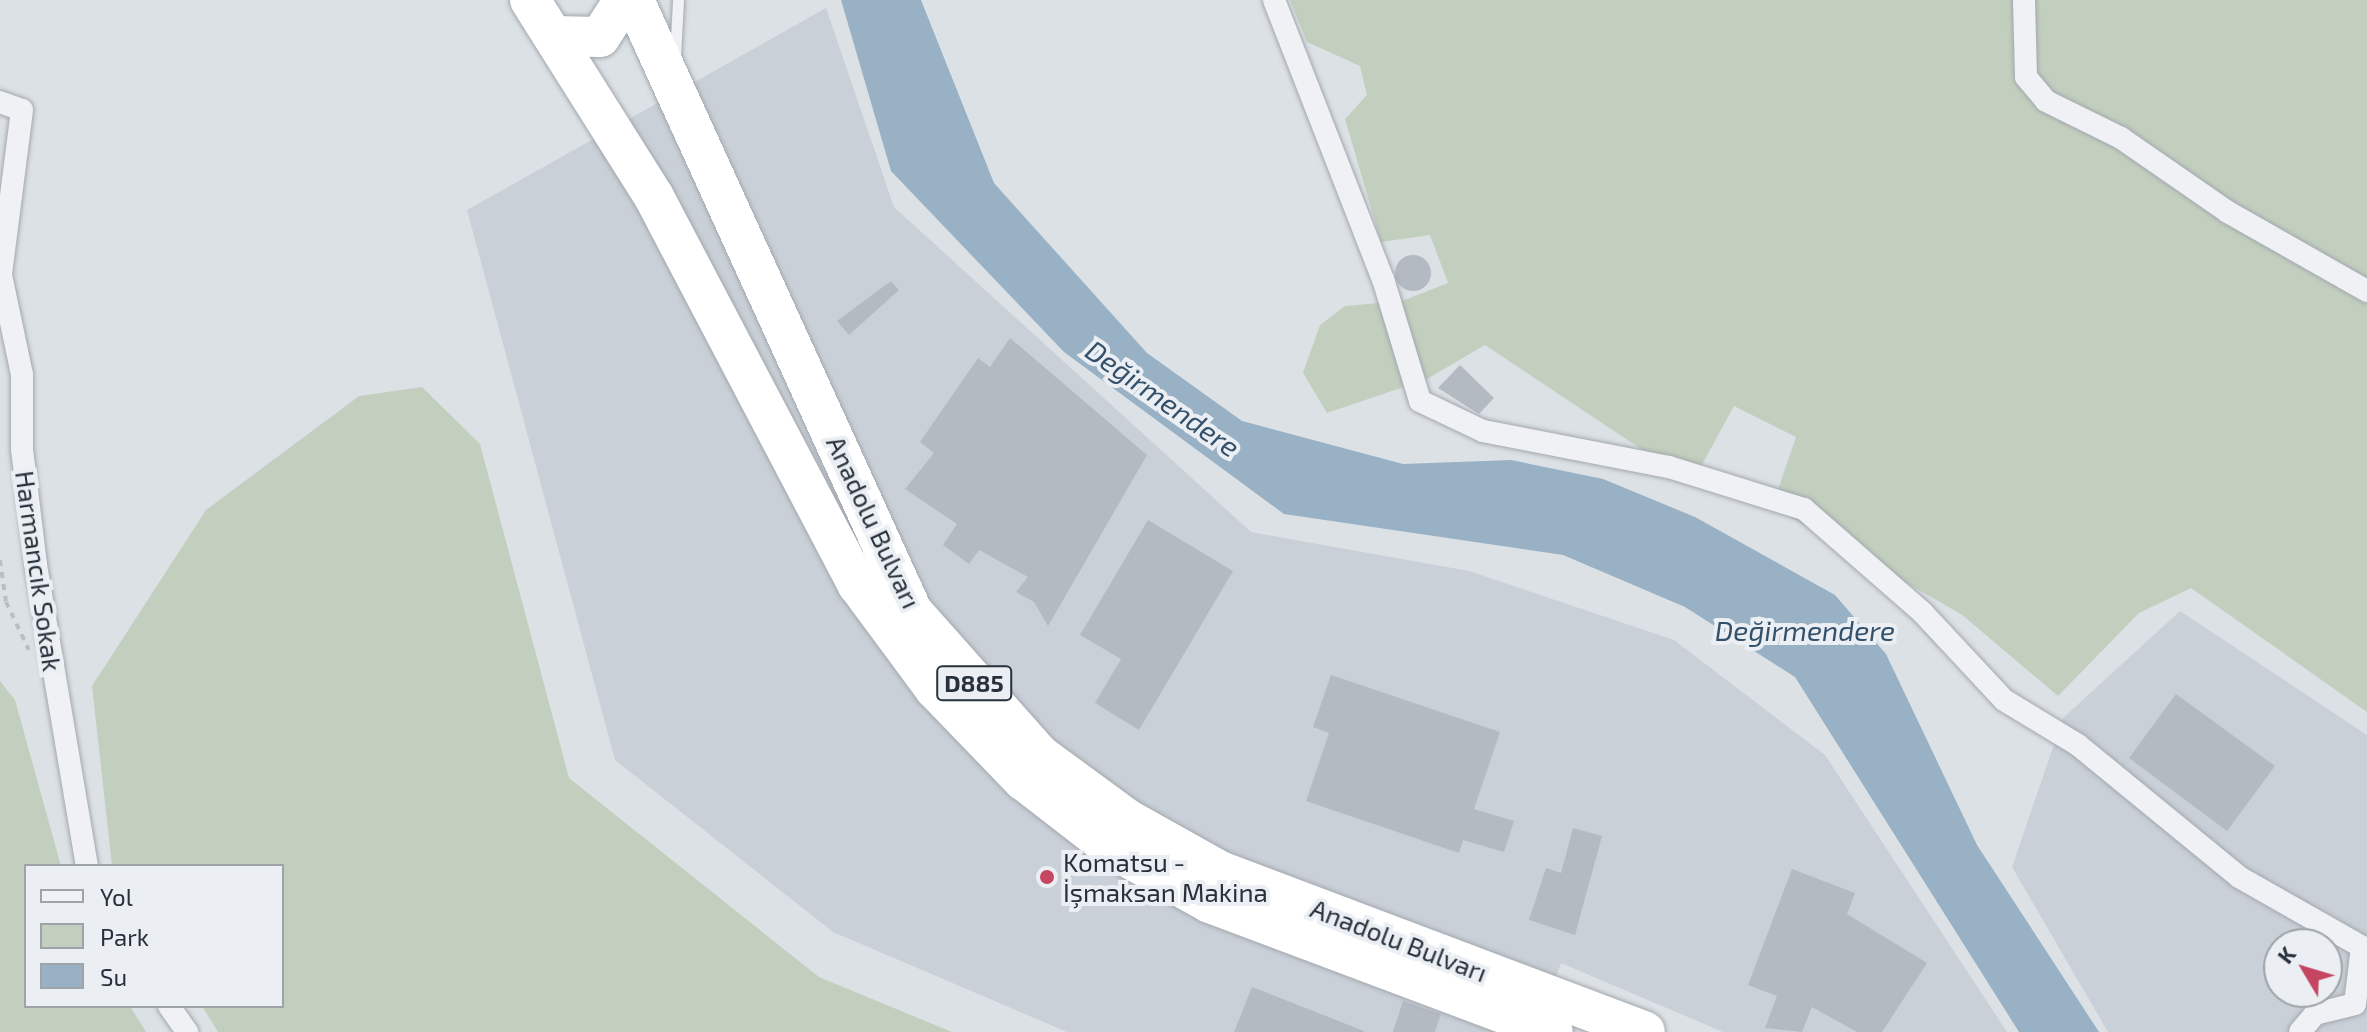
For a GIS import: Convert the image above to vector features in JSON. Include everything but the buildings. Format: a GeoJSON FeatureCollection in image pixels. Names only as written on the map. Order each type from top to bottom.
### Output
{"type":"FeatureCollection","features":[{"type":"Feature","properties":{"kind":"highway","name":"Anadolu Bulvarı"},"geometry":{"type":"LineString","coordinates":[[530,0],[654,197],[858,585],[935,689],[1023,780],[1111,848],[1210,903],[1553,1032]]}},
{"type":"Feature","properties":{"kind":"highway"},"geometry":{"type":"LineString","coordinates":[[553,36],[600,37],[624,0]]}},
{"type":"Feature","properties":{"kind":"highway","name":"Anadolu Bulvarı"},"geometry":{"type":"LineString","coordinates":[[634,0],[674,76],[912,611],[1040,755],[1127,819],[1220,871],[1645,1032]]}},
{"type":"Feature","properties":{"kind":"street"},"geometry":{"type":"LineString","coordinates":[[1274,0],[1383,279],[1420,401],[1483,431],[1669,467],[1804,509],[1922,612],[2004,700],[2078,745],[2239,877],[2362,947],[2355,1004],[2315,1014],[2300,1032]]}},
{"type":"Feature","properties":{"kind":"street"},"geometry":{"type":"LineString","coordinates":[[2024,0],[2026,77],[2046,101],[2121,138],[2228,212],[2367,291]]}},
{"type":"Feature","properties":{"kind":"street","name":"Harmancık Sokak"},"geometry":{"type":"LineString","coordinates":[[0,102],[22,110],[1,275],[22,375],[22,449],[52,663],[87,864]]}},
{"type":"Feature","properties":{"kind":"street"},"geometry":{"type":"LineString","coordinates":[[170,1008],[187,1032]]}},
{"type":"Feature","properties":{"kind":"lane"},"geometry":{"type":"LineString","coordinates":[[674,76],[678,0]]}},
{"type":"Feature","properties":{"kind":"path"},"geometry":{"type":"LineString","coordinates":[[0,560],[6,602],[25,648],[52,663]]}},
{"type":"Feature","properties":{"kind":"shaded area"},"geometry":{"type":"Polygon","coordinates":[[[826,8],[894,207],[1251,532],[1469,571],[1674,640],[1825,755],[2007,1032],[1723,1032],[1561,963],[1536,1032],[1067,1032],[833,932],[615,760],[467,210],[826,8]]]}},
{"type":"Feature","properties":{"kind":"shaded area"},"geometry":{"type":"Polygon","coordinates":[[[2180,611],[2367,735],[2367,1032],[2108,1032],[2012,867],[2063,718],[2180,611]]]}},
{"type":"Feature","properties":{"kind":"green space"},"geometry":{"type":"Polygon","coordinates":[[[1290,0],[2367,0],[2367,712],[2191,588],[2139,613],[2058,696],[1961,614],[1772,507],[1796,437],[1734,406],[1692,483],[1485,345],[1427,379],[1327,413],[1303,373],[1320,325],[1345,306],[1402,301],[1448,283],[1430,235],[1381,242],[1345,119],[1367,95],[1360,66],[1307,42],[1290,0]]]}},
{"type":"Feature","properties":{"kind":"green space"},"geometry":{"type":"Polygon","coordinates":[[[422,387],[480,444],[569,778],[819,977],[952,1032],[218,1032],[203,1008],[284,1008],[284,864],[112,864],[92,686],[206,510],[359,396],[422,387]]]}},
{"type":"Feature","properties":{"kind":"green space"},"geometry":{"type":"Polygon","coordinates":[[[0,681],[15,700],[60,864],[24,864],[24,1008],[131,1008],[146,1032],[0,1032],[0,681]]]}},
{"type":"Feature","properties":{"kind":"water","name":"Değirmendere"},"geometry":{"type":"Polygon","coordinates":[[[841,0],[921,0],[994,183],[1147,353],[1242,421],[1403,464],[1511,460],[1603,479],[1695,517],[1835,595],[1886,654],[1977,845],[2099,1032],[2019,1032],[1795,677],[1685,607],[1563,555],[1284,514],[1064,352],[891,171],[841,0]]]}},
{"type":"Feature","properties":{"kind":"place","name":"Komatsu - İşmaksan Makina"},"geometry":{"type":"Point","coordinates":[1047,877]}}]}
